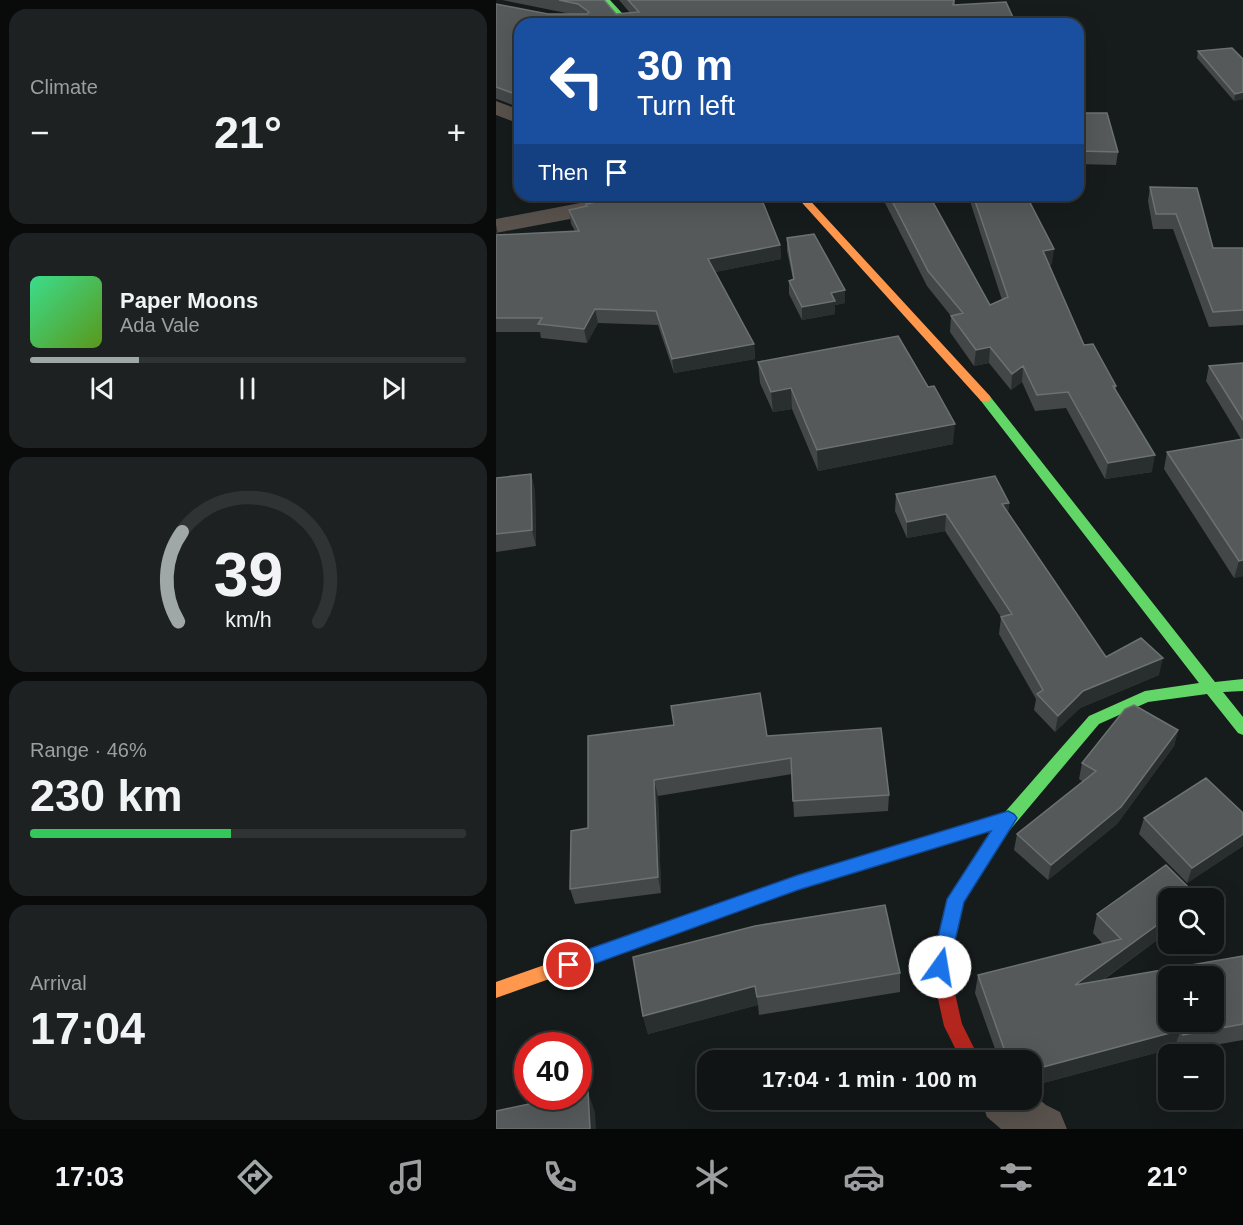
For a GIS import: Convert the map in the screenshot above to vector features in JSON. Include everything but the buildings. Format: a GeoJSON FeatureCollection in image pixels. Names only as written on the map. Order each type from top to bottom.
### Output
{"type":"FeatureCollection","features":[{"type":"Feature","properties":{"kind":"street"},"geometry":{"type":"LineString","coordinates":[[606,0],[622,18]]}},
{"type":"Feature","properties":{"kind":"street"},"geometry":{"type":"LineString","coordinates":[[496,106],[514,115]]}},
{"type":"Feature","properties":{"kind":"street"},"geometry":{"type":"LineString","coordinates":[[496,226],[567,205],[604,201]]}},
{"type":"Feature","properties":{"kind":"street"},"geometry":{"type":"LineString","coordinates":[[805,201],[1001,415],[1243,729]]}},
{"type":"Feature","properties":{"kind":"street"},"geometry":{"type":"LineString","coordinates":[[966,1050],[953,1026],[940,967],[956,899],[1008,818],[1093,720],[1145,697],[1210,687],[1243,685]]}},
{"type":"Feature","properties":{"kind":"street"},"geometry":{"type":"LineString","coordinates":[[496,990],[798,883],[1008,818]]}},
{"type":"Feature","properties":{"kind":"street"},"geometry":{"type":"LineString","coordinates":[[1015,1110],[1028,1122],[1044,1129]]}},
{"type":"Feature","properties":{"kind":"traffic: fast"},"geometry":{"type":"LineString","coordinates":[[606,0],[622,18]]}},
{"type":"Feature","properties":{"kind":"traffic: fast"},"geometry":{"type":"LineString","coordinates":[[985,398],[1243,729]]}},
{"type":"Feature","properties":{"kind":"traffic: fast"},"geometry":{"type":"LineString","coordinates":[[1003,826],[1094,720],[1145,697],[1184,690],[1243,685]]}},
{"type":"Feature","properties":{"kind":"traffic: fast"},"geometry":{"type":"LineString","coordinates":[[865,862],[1008,818]]}},
{"type":"Feature","properties":{"kind":"traffic: slow"},"geometry":{"type":"LineString","coordinates":[[805,201],[985,398]]}},
{"type":"Feature","properties":{"kind":"traffic: slow"},"geometry":{"type":"LineString","coordinates":[[496,990],[798,883],[865,862]]}},
{"type":"Feature","properties":{"kind":"traffic: jam"},"geometry":{"type":"LineString","coordinates":[[966,1050],[953,1026],[940,967],[956,899],[1003,826]]}},
{"type":"Feature","properties":{"kind":"route"},"geometry":{"type":"LineString","coordinates":[[569,965],[798,883],[1008,818],[956,899],[940,967]]}}]}
